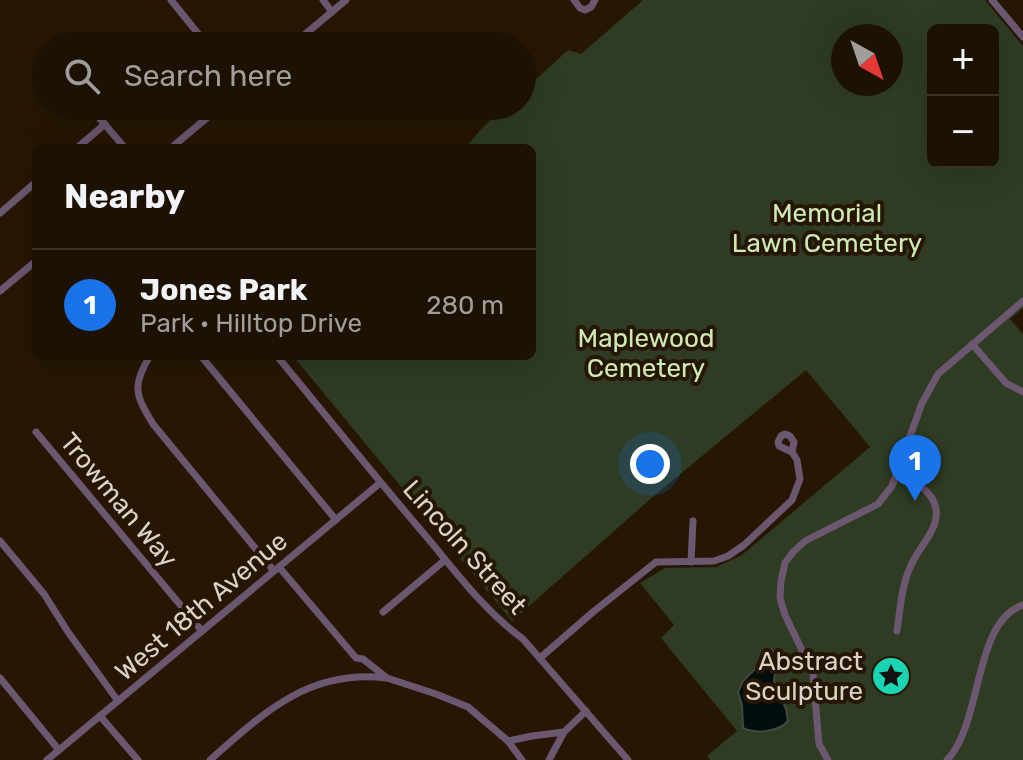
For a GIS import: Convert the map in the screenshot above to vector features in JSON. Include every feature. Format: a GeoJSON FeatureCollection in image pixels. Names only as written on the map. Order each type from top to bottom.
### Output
{"type":"FeatureCollection","features":[{"type":"Feature","properties":{"kind":"street"},"geometry":{"type":"LineString","coordinates":[[171,0],[197,32]]}},
{"type":"Feature","properties":{"kind":"street"},"geometry":{"type":"LineString","coordinates":[[323,0],[332,12]]}},
{"type":"Feature","properties":{"kind":"street"},"geometry":{"type":"LineString","coordinates":[[308,32],[346,0]]}},
{"type":"Feature","properties":{"kind":"street"},"geometry":{"type":"LineString","coordinates":[[574,0],[585,10],[595,0]]}},
{"type":"Feature","properties":{"kind":"street"},"geometry":{"type":"LineString","coordinates":[[992,0],[1023,37]]}},
{"type":"Feature","properties":{"kind":"street"},"geometry":{"type":"LineString","coordinates":[[101,120],[122,144]]}},
{"type":"Feature","properties":{"kind":"street"},"geometry":{"type":"LineString","coordinates":[[176,144],[204,120]]}},
{"type":"Feature","properties":{"kind":"street"},"geometry":{"type":"LineString","coordinates":[[82,144],[105,124]]}},
{"type":"Feature","properties":{"kind":"street"},"geometry":{"type":"LineString","coordinates":[[0,213],[32,185]]}},
{"type":"Feature","properties":{"kind":"street"},"geometry":{"type":"LineString","coordinates":[[0,291],[32,264]]}},
{"type":"Feature","properties":{"kind":"street"},"geometry":{"type":"LineString","coordinates":[[828,760],[819,744],[813,673],[780,598],[785,563],[805,541],[878,504],[892,486],[922,403],[938,374],[1023,301]]}},
{"type":"Feature","properties":{"kind":"street"},"geometry":{"type":"LineString","coordinates":[[972,344],[1006,383],[1023,392]]}},
{"type":"Feature","properties":{"kind":"street"},"geometry":{"type":"LineString","coordinates":[[148,360],[137,392],[153,424],[356,658],[363,659],[387,678]]}},
{"type":"Feature","properties":{"kind":"street"},"geometry":{"type":"LineString","coordinates":[[204,360],[336,520]]}},
{"type":"Feature","properties":{"kind":"street","name":"Lincoln Street"},"geometry":{"type":"LineString","coordinates":[[280,360],[485,607],[523,639],[628,760]]}},
{"type":"Feature","properties":{"kind":"street","name":"Trowman Way"},"geometry":{"type":"LineString","coordinates":[[36,432],[202,631]]}},
{"type":"Feature","properties":{"kind":"street"},"geometry":{"type":"LineString","coordinates":[[540,658],[656,562],[714,561],[728,556],[792,500],[800,479],[797,460],[792,452]]}},
{"type":"Feature","properties":{"kind":"street"},"geometry":{"type":"LineString","coordinates":[[897,631],[909,568],[937,517],[933,498],[898,470]]}},
{"type":"Feature","properties":{"kind":"street","name":"West 18th Avenue"},"geometry":{"type":"LineString","coordinates":[[47,760],[380,483]]}},
{"type":"Feature","properties":{"kind":"street"},"geometry":{"type":"LineString","coordinates":[[691,562],[693,521]]}},
{"type":"Feature","properties":{"kind":"street"},"geometry":{"type":"LineString","coordinates":[[0,541],[44,594],[118,701]]}},
{"type":"Feature","properties":{"kind":"street"},"geometry":{"type":"LineString","coordinates":[[383,612],[445,560]]}},
{"type":"Feature","properties":{"kind":"street"},"geometry":{"type":"LineString","coordinates":[[947,760],[955,752],[963,735],[993,631],[1006,615],[1023,605]]}},
{"type":"Feature","properties":{"kind":"street"},"geometry":{"type":"LineString","coordinates":[[352,678],[356,658]]}},
{"type":"Feature","properties":{"kind":"street"},"geometry":{"type":"LineString","coordinates":[[210,760],[275,706],[300,691],[322,683],[373,677],[387,678],[468,707],[508,741],[522,760]]}},
{"type":"Feature","properties":{"kind":"street"},"geometry":{"type":"LineString","coordinates":[[0,678],[59,750]]}},
{"type":"Feature","properties":{"kind":"street"},"geometry":{"type":"LineString","coordinates":[[549,760],[564,732],[586,711]]}},
{"type":"Feature","properties":{"kind":"street"},"geometry":{"type":"LineString","coordinates":[[100,716],[138,760]]}},
{"type":"Feature","properties":{"kind":"street"},"geometry":{"type":"LineString","coordinates":[[508,741],[564,732]]}},
{"type":"Feature","properties":{"kind":"green space"},"geometry":{"type":"Polygon","coordinates":[[[643,0],[985,0],[1023,46],[1023,308],[1010,319],[1023,334],[1023,760],[710,760],[707,756],[737,731],[661,638],[674,625],[640,583],[665,568],[716,567],[742,555],[870,447],[806,370],[654,496],[512,621],[296,360],[536,360],[536,144],[468,144],[491,120],[536,120],[536,79],[568,50],[581,54],[643,0]]]}},
{"type":"Feature","properties":{"kind":"shaded area"},"geometry":{"type":"Polygon","coordinates":[[[770,648],[776,665],[774,681],[788,721],[773,730],[748,730],[743,728],[738,692],[743,681],[765,659],[770,648]]]}},
{"type":"Feature","properties":{"kind":"place","name":"Jones Park"},"geometry":{"type":"Point","coordinates":[915,501]}},
{"type":"Feature","properties":{"kind":"place","name":"Abstract Sculpture"},"geometry":{"type":"Point","coordinates":[891,676]}},
{"type":"Feature","properties":{"kind":"park label","name":"Memorial Lawn Cemetery"},"geometry":{"type":"Point","coordinates":[827,228]}},
{"type":"Feature","properties":{"kind":"park label","name":"Maplewood Cemetery"},"geometry":{"type":"Point","coordinates":[646,353]}}]}
